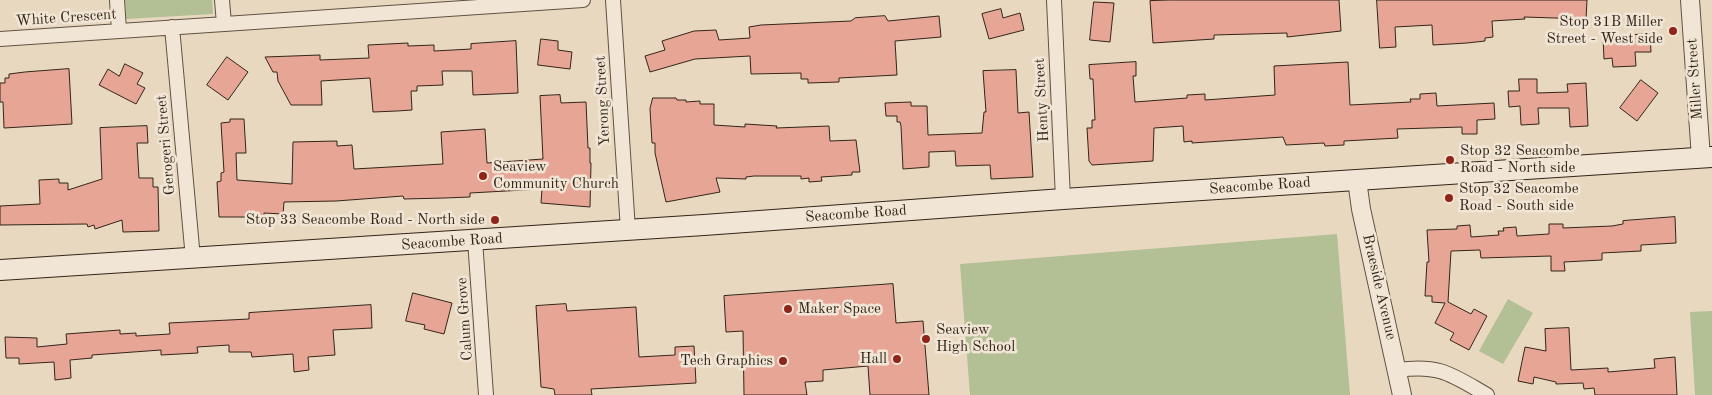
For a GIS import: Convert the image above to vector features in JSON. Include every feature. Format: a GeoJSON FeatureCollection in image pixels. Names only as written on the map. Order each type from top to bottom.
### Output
{"type":"FeatureCollection","features":[{"type":"Feature","properties":{"kind":"main road","name":"Seacombe Road"},"geometry":{"type":"LineString","coordinates":[[0,270],[193,259],[1706,157]]}},
{"type":"Feature","properties":{"kind":"street"},"geometry":{"type":"LineString","coordinates":[[117,0],[119,30]]}},
{"type":"Feature","properties":{"kind":"street"},"geometry":{"type":"LineString","coordinates":[[222,0],[224,24]]}},
{"type":"Feature","properties":{"kind":"street","name":"White Crescent"},"geometry":{"type":"LineString","coordinates":[[0,39],[224,24],[460,4],[582,0]]}},
{"type":"Feature","properties":{"kind":"street","name":"Yerong Street"},"geometry":{"type":"LineString","coordinates":[[613,0],[628,230]]}},
{"type":"Feature","properties":{"kind":"street","name":"Henty Street"},"geometry":{"type":"LineString","coordinates":[[1054,0],[1064,199]]}},
{"type":"Feature","properties":{"kind":"street","name":"Miller Street"},"geometry":{"type":"LineString","coordinates":[[1690,0],[1706,157]]}},
{"type":"Feature","properties":{"kind":"street","name":"Gerogeri Street"},"geometry":{"type":"LineString","coordinates":[[172,27],[193,259]]}},
{"type":"Feature","properties":{"kind":"street","name":"Braeside Avenue"},"geometry":{"type":"LineString","coordinates":[[1357,180],[1361,209],[1402,395]]}},
{"type":"Feature","properties":{"kind":"street","name":"Calum Grove"},"geometry":{"type":"LineString","coordinates":[[475,240],[486,395]]}},
{"type":"Feature","properties":{"kind":"street"},"geometry":{"type":"LineString","coordinates":[[1398,370],[1420,367],[1444,370],[1487,395]]}},
{"type":"Feature","properties":{"kind":"green space"},"geometry":{"type":"Polygon","coordinates":[[[125,0],[212,0],[213,14],[126,19],[125,0]]]}},
{"type":"Feature","properties":{"kind":"green space"},"geometry":{"type":"Polygon","coordinates":[[[1337,234],[1350,395],[970,395],[960,264],[1337,234]]]}},
{"type":"Feature","properties":{"kind":"green space"},"geometry":{"type":"Polygon","coordinates":[[[1508,299],[1533,313],[1503,364],[1479,351],[1508,299]]]}},
{"type":"Feature","properties":{"kind":"green space"},"geometry":{"type":"Polygon","coordinates":[[[1712,311],[1712,395],[1695,395],[1690,312],[1712,311]]]}},
{"type":"Feature","properties":{"kind":"building"},"geometry":{"type":"Polygon","coordinates":[[[1339,0],[1341,31],[1287,37],[1287,33],[1214,35],[1214,39],[1153,43],[1150,1],[1339,0]]]}},
{"type":"Feature","properties":{"kind":"building"},"geometry":{"type":"Polygon","coordinates":[[[1377,0],[1587,0],[1586,19],[1524,17],[1525,19],[1492,21],[1493,37],[1485,38],[1485,41],[1433,45],[1432,25],[1395,27],[1396,47],[1380,48],[1377,0]]]}},
{"type":"Feature","properties":{"kind":"building"},"geometry":{"type":"Polygon","coordinates":[[[1094,2],[1114,3],[1110,42],[1090,40],[1094,2]]]}},
{"type":"Feature","properties":{"kind":"building"},"geometry":{"type":"Polygon","coordinates":[[[1001,9],[1003,18],[1020,13],[1024,30],[989,39],[982,14],[1001,9]]]}},
{"type":"Feature","properties":{"kind":"building"},"geometry":{"type":"Polygon","coordinates":[[[885,16],[888,21],[939,16],[941,37],[895,41],[897,75],[839,78],[839,82],[808,83],[808,79],[801,79],[801,73],[751,74],[750,56],[695,59],[650,72],[645,56],[665,50],[662,41],[694,31],[716,30],[719,40],[750,38],[749,27],[761,25],[851,21],[855,18],[885,16]]]}},
{"type":"Feature","properties":{"kind":"building"},"geometry":{"type":"Polygon","coordinates":[[[1650,34],[1651,52],[1635,52],[1636,66],[1613,67],[1612,58],[1604,59],[1603,37],[1650,34]]]}},
{"type":"Feature","properties":{"kind":"building"},"geometry":{"type":"Polygon","coordinates":[[[541,39],[558,41],[558,50],[572,52],[570,69],[538,65],[541,39]]]}},
{"type":"Feature","properties":{"kind":"building"},"geometry":{"type":"Polygon","coordinates":[[[516,41],[518,93],[473,95],[472,71],[442,71],[443,85],[417,86],[417,91],[411,91],[412,110],[397,111],[373,112],[370,78],[321,81],[322,105],[291,105],[278,81],[277,72],[273,72],[265,57],[320,55],[320,60],[369,58],[368,45],[408,43],[408,46],[434,45],[434,51],[471,49],[471,44],[516,41]]]}},
{"type":"Feature","properties":{"kind":"building"},"geometry":{"type":"Polygon","coordinates":[[[227,57],[248,72],[228,100],[207,85],[227,57]]]}},
{"type":"Feature","properties":{"kind":"building"},"geometry":{"type":"Polygon","coordinates":[[[1136,62],[1136,76],[1133,76],[1135,102],[1187,98],[1187,95],[1205,94],[1205,100],[1275,95],[1274,66],[1348,62],[1350,105],[1411,102],[1410,99],[1420,99],[1420,94],[1436,93],[1437,106],[1494,103],[1495,119],[1477,120],[1477,134],[1462,134],[1462,127],[1397,129],[1398,138],[1344,141],[1344,145],[1325,146],[1324,143],[1286,145],[1283,137],[1192,143],[1192,141],[1184,142],[1183,126],[1154,128],[1153,161],[1092,165],[1089,161],[1087,128],[1092,128],[1092,120],[1095,120],[1093,79],[1090,79],[1089,65],[1136,62]]]}},
{"type":"Feature","properties":{"kind":"building"},"geometry":{"type":"Polygon","coordinates":[[[125,64],[143,73],[137,84],[145,88],[136,104],[99,85],[108,69],[119,76],[125,64]]]}},
{"type":"Feature","properties":{"kind":"building"},"geometry":{"type":"Polygon","coordinates":[[[69,69],[72,124],[4,128],[3,102],[0,102],[0,83],[5,83],[5,78],[9,78],[9,74],[69,69]]]}},
{"type":"Feature","properties":{"kind":"building"},"geometry":{"type":"Polygon","coordinates":[[[1016,70],[1018,113],[1029,112],[1033,177],[991,179],[990,165],[956,166],[955,151],[929,152],[929,167],[903,169],[900,122],[897,122],[897,116],[886,116],[885,103],[911,102],[911,106],[927,106],[928,135],[982,133],[984,112],[986,112],[983,71],[1016,70]]]}},
{"type":"Feature","properties":{"kind":"building"},"geometry":{"type":"Polygon","coordinates":[[[1519,79],[1537,79],[1537,93],[1568,92],[1567,84],[1586,83],[1588,126],[1570,127],[1569,108],[1538,108],[1539,124],[1521,125],[1520,106],[1509,107],[1508,91],[1519,91],[1519,79]]]}},
{"type":"Feature","properties":{"kind":"building"},"geometry":{"type":"Polygon","coordinates":[[[1641,80],[1658,93],[1637,121],[1620,108],[1641,80]]]}},
{"type":"Feature","properties":{"kind":"building"},"geometry":{"type":"Polygon","coordinates":[[[560,95],[561,103],[586,102],[588,148],[590,148],[591,163],[590,207],[541,203],[542,189],[470,193],[470,197],[404,199],[403,196],[336,201],[284,202],[283,214],[264,213],[264,217],[219,217],[217,182],[221,181],[221,173],[224,172],[221,123],[230,122],[230,119],[244,119],[246,153],[236,153],[237,180],[292,184],[293,142],[337,141],[337,146],[352,145],[354,169],[443,164],[441,132],[485,129],[487,163],[543,159],[540,96],[560,95]]]}},
{"type":"Feature","properties":{"kind":"building"},"geometry":{"type":"Polygon","coordinates":[[[653,98],[676,98],[677,100],[686,100],[686,102],[700,101],[700,104],[714,104],[714,125],[745,127],[745,124],[777,126],[776,128],[829,126],[830,141],[856,140],[860,172],[852,172],[852,175],[821,177],[822,181],[809,182],[809,178],[801,179],[801,176],[754,176],[746,177],[746,179],[716,178],[720,192],[666,202],[655,153],[655,143],[652,143],[650,109],[653,98]]]}},
{"type":"Feature","properties":{"kind":"building"},"geometry":{"type":"Polygon","coordinates":[[[147,126],[148,143],[137,143],[139,178],[153,178],[153,187],[158,187],[159,231],[123,232],[122,220],[95,229],[94,225],[88,227],[87,224],[0,225],[0,206],[40,204],[39,180],[59,179],[59,183],[68,183],[68,190],[102,179],[100,128],[147,126]]]}},
{"type":"Feature","properties":{"kind":"building"},"geometry":{"type":"Polygon","coordinates":[[[1675,217],[1676,243],[1641,245],[1641,251],[1602,253],[1602,260],[1564,262],[1565,271],[1551,271],[1551,256],[1481,258],[1480,250],[1451,251],[1448,302],[1471,314],[1474,309],[1487,316],[1469,350],[1450,340],[1454,333],[1435,323],[1445,303],[1432,302],[1432,296],[1425,296],[1427,262],[1429,262],[1427,230],[1457,229],[1457,226],[1470,225],[1471,237],[1499,235],[1498,231],[1504,231],[1503,228],[1516,227],[1517,236],[1549,234],[1549,224],[1563,224],[1563,228],[1612,226],[1623,224],[1623,221],[1675,217]]]}},
{"type":"Feature","properties":{"kind":"building"},"geometry":{"type":"Polygon","coordinates":[[[893,284],[896,323],[923,321],[929,395],[870,395],[868,366],[823,370],[823,381],[805,382],[807,395],[744,395],[743,331],[726,332],[724,296],[893,284]]]}},
{"type":"Feature","properties":{"kind":"building"},"geometry":{"type":"Polygon","coordinates":[[[413,293],[452,303],[444,334],[424,329],[425,325],[406,321],[413,293]]]}},
{"type":"Feature","properties":{"kind":"building"},"geometry":{"type":"Polygon","coordinates":[[[566,304],[567,311],[636,307],[639,357],[675,355],[675,347],[694,346],[696,383],[591,389],[592,395],[555,395],[554,389],[541,387],[536,306],[566,304]]]}},
{"type":"Feature","properties":{"kind":"building"},"geometry":{"type":"Polygon","coordinates":[[[371,305],[372,328],[333,330],[335,355],[308,357],[309,370],[294,372],[293,354],[252,357],[251,352],[229,352],[229,345],[197,347],[198,353],[161,355],[161,350],[92,355],[92,358],[70,360],[71,378],[55,380],[54,362],[19,364],[19,358],[6,358],[5,337],[37,338],[37,347],[67,344],[66,334],[120,330],[120,334],[136,333],[136,336],[170,334],[169,323],[249,319],[249,313],[371,305]]]}},
{"type":"Feature","properties":{"kind":"building"},"geometry":{"type":"Polygon","coordinates":[[[1569,328],[1571,370],[1608,368],[1608,372],[1655,368],[1654,359],[1675,357],[1677,395],[1595,395],[1594,388],[1584,389],[1583,383],[1556,384],[1556,382],[1534,377],[1533,384],[1518,381],[1525,347],[1546,351],[1545,329],[1569,328]]]}},
{"type":"Feature","properties":{"kind":"place","name":"Stop 31B Miller Street - West side"},"geometry":{"type":"Point","coordinates":[1673,31]}},
{"type":"Feature","properties":{"kind":"place","name":"Stop 32 Seacombe Road - North side"},"geometry":{"type":"Point","coordinates":[1450,160]}},
{"type":"Feature","properties":{"kind":"place","name":"Seaview Community Church"},"geometry":{"type":"Point","coordinates":[483,176]}},
{"type":"Feature","properties":{"kind":"place","name":"Stop 32 Seacombe Road - South side"},"geometry":{"type":"Point","coordinates":[1449,198]}},
{"type":"Feature","properties":{"kind":"place","name":"Stop 33 Seacombe Road - North side"},"geometry":{"type":"Point","coordinates":[495,220]}},
{"type":"Feature","properties":{"kind":"place","name":"Maker Space"},"geometry":{"type":"Point","coordinates":[788,309]}},
{"type":"Feature","properties":{"kind":"place","name":"Seaview High School"},"geometry":{"type":"Point","coordinates":[926,339]}},
{"type":"Feature","properties":{"kind":"place","name":"Hall"},"geometry":{"type":"Point","coordinates":[897,359]}},
{"type":"Feature","properties":{"kind":"place","name":"Tech Graphics"},"geometry":{"type":"Point","coordinates":[783,361]}}]}
